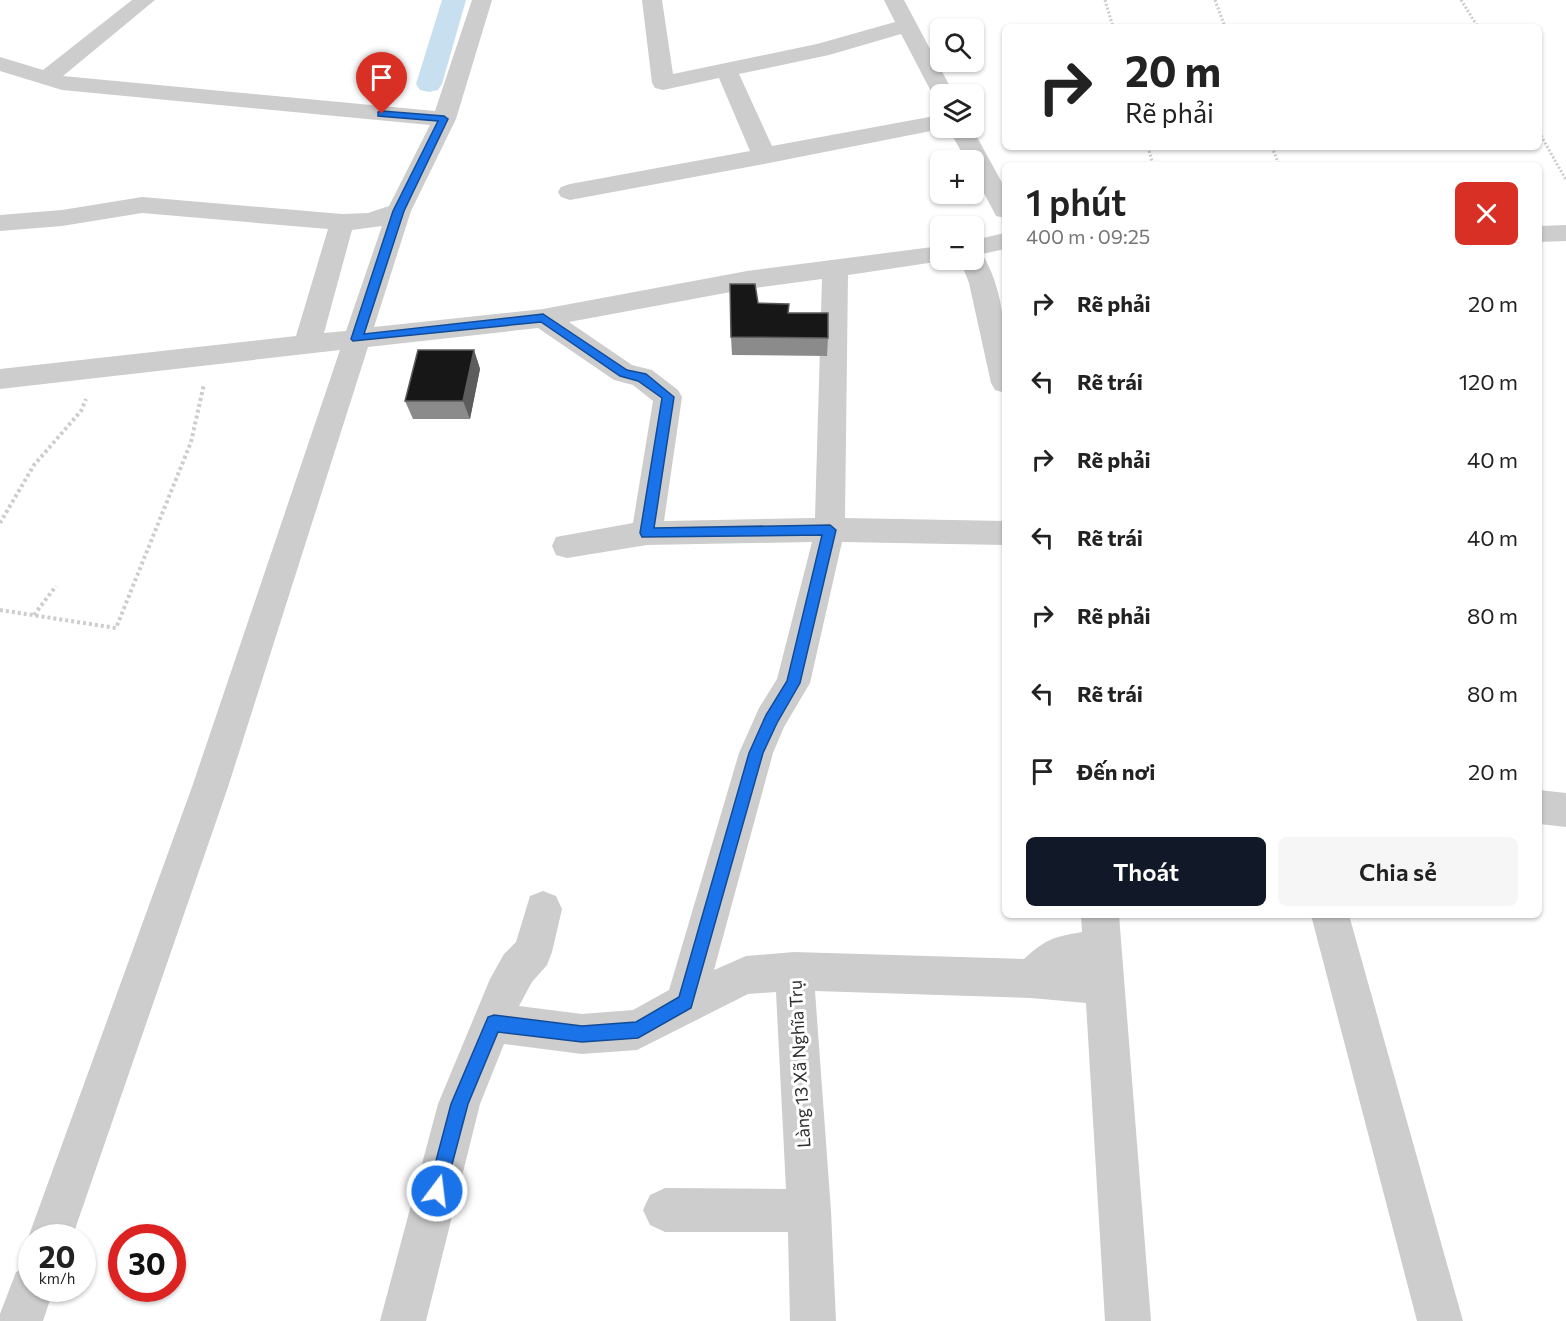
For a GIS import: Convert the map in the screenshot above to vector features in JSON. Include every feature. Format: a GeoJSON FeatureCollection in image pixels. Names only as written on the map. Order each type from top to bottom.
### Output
{"type":"FeatureCollection","features":[{"type":"Feature","properties":{"kind":"street"},"geometry":{"type":"LineString","coordinates":[[46,79],[145,0]]}},
{"type":"Feature","properties":{"kind":"street"},"geometry":{"type":"LineString","coordinates":[[55,1224],[210,787],[399,211],[444,119],[482,0]]}},
{"type":"Feature","properties":{"kind":"street"},"geometry":{"type":"LineString","coordinates":[[652,0],[663,83],[821,50],[907,25]]}},
{"type":"Feature","properties":{"kind":"street"},"geometry":{"type":"LineString","coordinates":[[894,0],[938,84]]}},
{"type":"Feature","properties":{"kind":"street"},"geometry":{"type":"LineString","coordinates":[[0,64],[62,83],[444,119]]}},
{"type":"Feature","properties":{"kind":"street"},"geometry":{"type":"LineString","coordinates":[[727,70],[758,138],[764,157]]}},
{"type":"Feature","properties":{"kind":"street"},"geometry":{"type":"LineString","coordinates":[[570,192],[930,124]]}},
{"type":"Feature","properties":{"kind":"street"},"geometry":{"type":"LineString","coordinates":[[965,138],[1002,205]]}},
{"type":"Feature","properties":{"kind":"street"},"geometry":{"type":"LineString","coordinates":[[0,223],[62,218],[142,205],[342,222],[370,221],[399,211]]}},
{"type":"Feature","properties":{"kind":"street"},"geometry":{"type":"LineString","coordinates":[[307,346],[342,222]]}},
{"type":"Feature","properties":{"kind":"street"},"geometry":{"type":"LineString","coordinates":[[1542,234],[1566,233]]}},
{"type":"Feature","properties":{"kind":"street"},"geometry":{"type":"LineString","coordinates":[[984,245],[1002,240]]}},
{"type":"Feature","properties":{"kind":"street"},"geometry":{"type":"LineString","coordinates":[[0,380],[543,318],[747,280],[930,255]]}},
{"type":"Feature","properties":{"kind":"street"},"geometry":{"type":"LineString","coordinates":[[685,1002],[756,753],[771,719],[794,683],[830,530],[835,268]]}},
{"type":"Feature","properties":{"kind":"street"},"geometry":{"type":"LineString","coordinates":[[977,270],[1002,370]]}},
{"type":"Feature","properties":{"kind":"street"},"geometry":{"type":"LineString","coordinates":[[543,318],[624,373],[642,377],[668,397],[647,533]]}},
{"type":"Feature","properties":{"kind":"street"},"geometry":{"type":"LineString","coordinates":[[567,546],[647,533],[830,530],[1002,533]]}},
{"type":"Feature","properties":{"kind":"street"},"geometry":{"type":"LineString","coordinates":[[1542,807],[1566,810]]}},
{"type":"Feature","properties":{"kind":"street"},"geometry":{"type":"LineString","coordinates":[[402,1321],[459,1104],[494,1023],[504,993],[518,968],[533,952],[543,909]]}},
{"type":"Feature","properties":{"kind":"street"},"geometry":{"type":"LineString","coordinates":[[1331,918],[1440,1321]]}},
{"type":"Feature","properties":{"kind":"street"},"geometry":{"type":"LineString","coordinates":[[1102,949],[1128,1321]]}},
{"type":"Feature","properties":{"kind":"street","name":"Làng 13 Xã Nghĩa Trụ"},"geometry":{"type":"LineString","coordinates":[[813,1321],[809,1210],[794,971],[1042,969],[1102,949]]}},
{"type":"Feature","properties":{"kind":"street"},"geometry":{"type":"LineString","coordinates":[[494,1023],[582,1034],[638,1030],[685,1002],[746,975],[794,971]]}},
{"type":"Feature","properties":{"kind":"street"},"geometry":{"type":"LineString","coordinates":[[665,1210],[809,1210]]}},
{"type":"Feature","properties":{"kind":"street"},"geometry":{"type":"LineString","coordinates":[[20,1321],[27,1302]]}},
{"type":"Feature","properties":{"kind":"path"},"geometry":{"type":"LineString","coordinates":[[1105,0],[1112,24]]}},
{"type":"Feature","properties":{"kind":"path"},"geometry":{"type":"LineString","coordinates":[[1215,0],[1224,24]]}},
{"type":"Feature","properties":{"kind":"path"},"geometry":{"type":"LineString","coordinates":[[1461,0],[1476,24]]}},
{"type":"Feature","properties":{"kind":"path"},"geometry":{"type":"LineString","coordinates":[[1542,137],[1566,180]]}},
{"type":"Feature","properties":{"kind":"path"},"geometry":{"type":"LineString","coordinates":[[0,610],[116,628],[191,442],[204,382]]}},
{"type":"Feature","properties":{"kind":"path"},"geometry":{"type":"LineString","coordinates":[[0,524],[34,465],[81,411],[88,395]]}},
{"type":"Feature","properties":{"kind":"path"},"geometry":{"type":"LineString","coordinates":[[34,615],[56,586]]}},
{"type":"Feature","properties":{"kind":"building"},"geometry":{"type":"Polygon","coordinates":[[[730,284],[755,284],[758,303],[789,304],[788,313],[828,313],[828,338],[731,337],[730,284]]]}},
{"type":"Feature","properties":{"kind":"building"},"geometry":{"type":"Polygon","coordinates":[[[418,350],[474,350],[463,401],[405,401],[418,350]]]}},
{"type":"Feature","properties":{"kind":"waterway"},"geometry":{"type":"LineString","coordinates":[[429,84],[454,0]]}},
{"type":"Feature","properties":{"kind":"route"},"geometry":{"type":"LineString","coordinates":[[382,114],[444,119],[399,211],[357,339],[543,318],[624,373],[642,377],[668,397],[647,533],[830,530],[794,683],[771,719],[756,753],[685,1002],[638,1030],[582,1034],[494,1023],[459,1104],[437,1191]]}}]}
